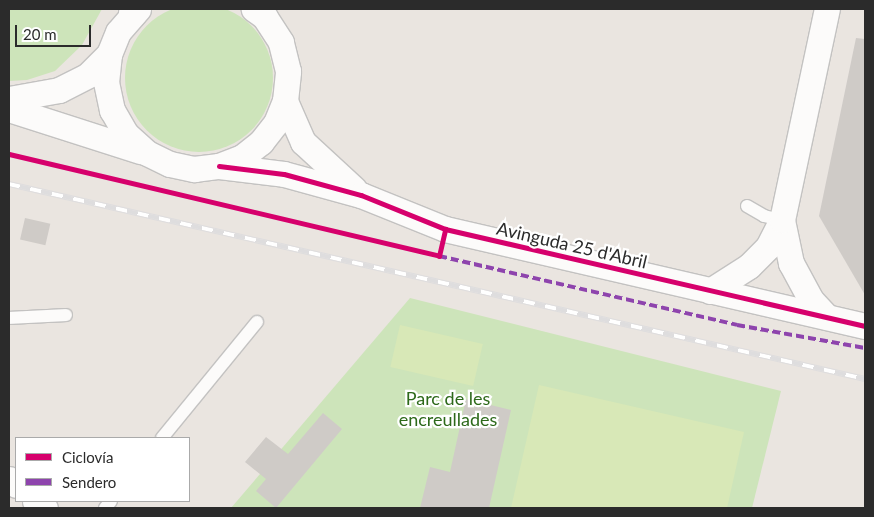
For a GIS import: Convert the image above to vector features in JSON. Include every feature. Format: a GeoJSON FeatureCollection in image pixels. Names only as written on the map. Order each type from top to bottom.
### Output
{"type":"FeatureCollection","features":[{"type":"Feature","properties":{"kind":"street"},"geometry":{"type":"LineString","coordinates":[[9,109],[147,153],[170,164],[194,169],[220,166],[242,157],[261,142],[276,123],[285,101],[288,71],[281,42],[265,17],[254,9]]}},
{"type":"Feature","properties":{"kind":"street"},"geometry":{"type":"LineString","coordinates":[[710,290],[749,266],[768,247],[782,220],[827,9]]}},
{"type":"Feature","properties":{"kind":"street"},"geometry":{"type":"LineString","coordinates":[[135,10],[118,32],[109,54],[106,82],[112,110],[126,134],[147,153]]}},
{"type":"Feature","properties":{"kind":"street"},"geometry":{"type":"LineString","coordinates":[[9,99],[59,90],[88,75],[109,54]]}},
{"type":"Feature","properties":{"kind":"street","name":"Avinguda 25 d'Abril"},"geometry":{"type":"LineString","coordinates":[[285,101],[303,142],[361,196]]}},
{"type":"Feature","properties":{"kind":"street","name":"Avinguda 25 d'Abril"},"geometry":{"type":"LineString","coordinates":[[220,166],[284,174],[361,196],[445,229],[865,326]]}},
{"type":"Feature","properties":{"kind":"street"},"geometry":{"type":"LineString","coordinates":[[782,220],[791,263],[811,300],[827,318]]}},
{"type":"Feature","properties":{"kind":"lane"},"geometry":{"type":"LineString","coordinates":[[747,206],[764,216],[782,220]]}},
{"type":"Feature","properties":{"kind":"lane"},"geometry":{"type":"LineString","coordinates":[[9,318],[66,315]]}},
{"type":"Feature","properties":{"kind":"lane"},"geometry":{"type":"LineString","coordinates":[[163,437],[257,322]]}},
{"type":"Feature","properties":{"kind":"green space"},"geometry":{"type":"Polygon","coordinates":[[[199,4],[214,5],[227,9],[252,25],[268,50],[272,63],[272,93],[268,106],[252,131],[227,147],[214,151],[199,152],[184,151],[171,147],[146,131],[130,106],[126,93],[125,78],[126,63],[130,50],[146,25],[171,9],[184,5],[199,4]]]}},
{"type":"Feature","properties":{"kind":"green space"},"geometry":{"type":"Polygon","coordinates":[[[9,9],[102,9],[82,45],[55,71],[27,80],[9,81],[9,9]]]}},
{"type":"Feature","properties":{"kind":"green space","name":"Parc de les encreullades"},"geometry":{"type":"Polygon","coordinates":[[[410,298],[781,391],[752,508],[231,508],[410,298]]]}},
{"type":"Feature","properties":{"kind":"green space"},"geometry":{"type":"Polygon","coordinates":[[[400,325],[483,344],[473,386],[390,367],[400,325]]]}},
{"type":"Feature","properties":{"kind":"green space"},"geometry":{"type":"Polygon","coordinates":[[[539,385],[744,432],[727,508],[511,508],[539,385]]]}},
{"type":"Feature","properties":{"kind":"building"},"geometry":{"type":"Polygon","coordinates":[[[856,38],[865,39],[865,295],[819,216],[856,38]]]}},
{"type":"Feature","properties":{"kind":"building"},"geometry":{"type":"Polygon","coordinates":[[[25,218],[50,224],[45,245],[20,239],[25,218]]]}},
{"type":"Feature","properties":{"kind":"building"},"geometry":{"type":"Polygon","coordinates":[[[466,399],[511,410],[489,508],[420,508],[430,467],[450,472],[466,399]]]}},
{"type":"Feature","properties":{"kind":"building"},"geometry":{"type":"Polygon","coordinates":[[[323,413],[342,429],[276,508],[256,491],[266,479],[245,462],[266,437],[288,454],[323,413]]]}},
{"type":"Feature","properties":{"kind":"railway"},"geometry":{"type":"LineString","coordinates":[[9,184],[865,379]]}},
{"type":"Feature","properties":{"kind":"marked path"},"geometry":{"type":"LineString","coordinates":[[439,256],[737,325],[865,348]]}},
{"type":"Feature","properties":{"kind":"cycle path"},"geometry":{"type":"LineString","coordinates":[[9,154],[439,256],[445,229]]}},
{"type":"Feature","properties":{"kind":"cycle path"},"geometry":{"type":"LineString","coordinates":[[219,166],[284,174],[361,195],[445,229],[865,326]]}}]}
